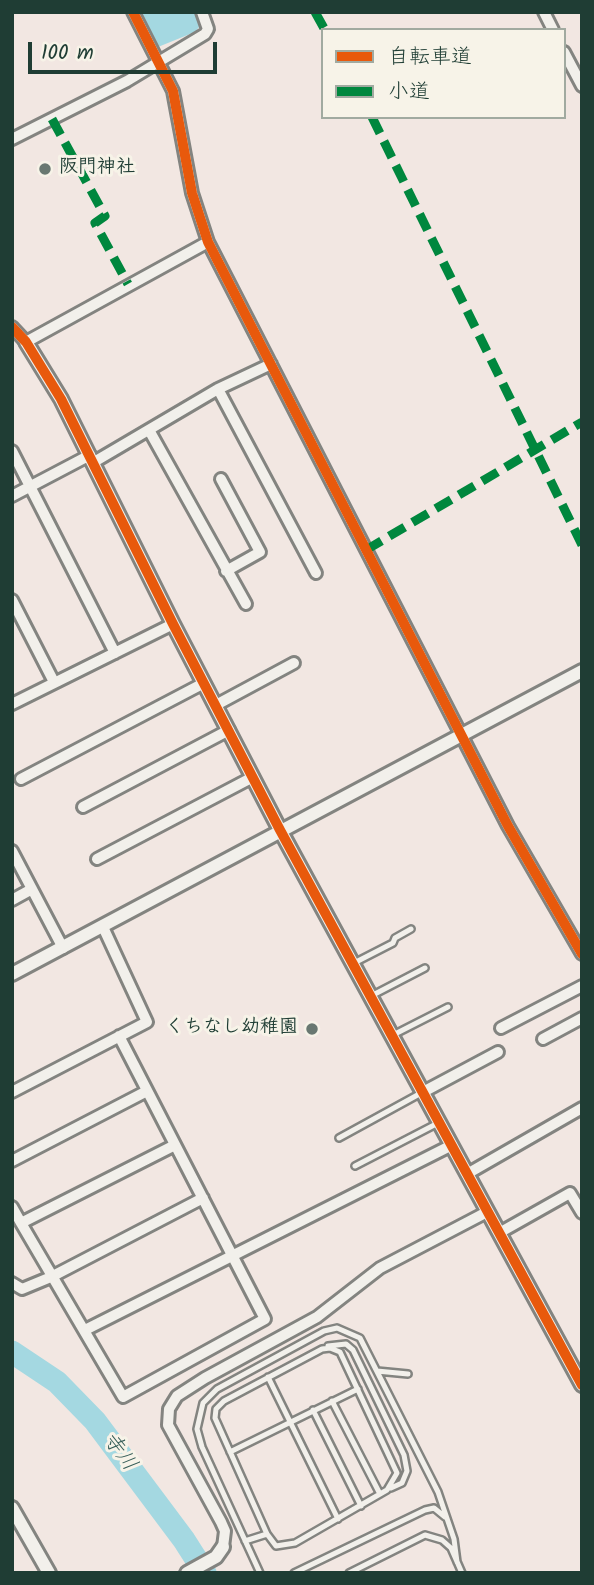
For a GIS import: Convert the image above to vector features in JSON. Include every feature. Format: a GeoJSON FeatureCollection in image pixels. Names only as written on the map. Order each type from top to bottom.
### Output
{"type":"FeatureCollection","features":[{"type":"Feature","properties":{"kind":"street"},"geometry":{"type":"LineString","coordinates":[[133,12],[173,91],[183,128],[190,184],[208,242],[508,826],[582,954]]}},
{"type":"Feature","properties":{"kind":"street"},"geometry":{"type":"LineString","coordinates":[[12,139],[127,81],[159,59],[205,34],[208,29],[202,12]]}},
{"type":"Feature","properties":{"kind":"street"},"geometry":{"type":"LineString","coordinates":[[544,12],[552,28]]}},
{"type":"Feature","properties":{"kind":"street"},"geometry":{"type":"LineString","coordinates":[[566,56],[582,86]]}},
{"type":"Feature","properties":{"kind":"street"},"geometry":{"type":"LineString","coordinates":[[26,342],[208,242]]}},
{"type":"Feature","properties":{"kind":"street"},"geometry":{"type":"LineString","coordinates":[[12,327],[26,342],[61,399],[280,830],[582,1385]]}},
{"type":"Feature","properties":{"kind":"street"},"geometry":{"type":"LineString","coordinates":[[12,496],[149,430],[218,389],[271,363]]}},
{"type":"Feature","properties":{"kind":"street"},"geometry":{"type":"LineString","coordinates":[[218,389],[316,573]]}},
{"type":"Feature","properties":{"kind":"street"},"geometry":{"type":"LineString","coordinates":[[149,430],[246,604]]}},
{"type":"Feature","properties":{"kind":"street"},"geometry":{"type":"LineString","coordinates":[[12,451],[115,653]]}},
{"type":"Feature","properties":{"kind":"street"},"geometry":{"type":"LineString","coordinates":[[220,480],[260,552],[226,571]]}},
{"type":"Feature","properties":{"kind":"street"},"geometry":{"type":"LineString","coordinates":[[12,600],[54,682]]}},
{"type":"Feature","properties":{"kind":"street"},"geometry":{"type":"LineString","coordinates":[[12,704],[173,624]]}},
{"type":"Feature","properties":{"kind":"street"},"geometry":{"type":"LineString","coordinates":[[216,705],[294,663]]}},
{"type":"Feature","properties":{"kind":"street"},"geometry":{"type":"LineString","coordinates":[[12,974],[582,671]]}},
{"type":"Feature","properties":{"kind":"street"},"geometry":{"type":"LineString","coordinates":[[21,779],[204,683]]}},
{"type":"Feature","properties":{"kind":"street"},"geometry":{"type":"LineString","coordinates":[[83,807],[229,730]]}},
{"type":"Feature","properties":{"kind":"street"},"geometry":{"type":"LineString","coordinates":[[97,859],[253,777]]}},
{"type":"Feature","properties":{"kind":"street"},"geometry":{"type":"LineString","coordinates":[[12,851],[63,948]]}},
{"type":"Feature","properties":{"kind":"street"},"geometry":{"type":"LineString","coordinates":[[12,900],[32,889]]}},
{"type":"Feature","properties":{"kind":"street"},"geometry":{"type":"LineString","coordinates":[[12,1092],[90,1054],[147,1022],[103,927]]}},
{"type":"Feature","properties":{"kind":"street"},"geometry":{"type":"LineString","coordinates":[[501,1028],[582,986]]}},
{"type":"Feature","properties":{"kind":"street"},"geometry":{"type":"LineString","coordinates":[[542,1039],[582,1018]]}},
{"type":"Feature","properties":{"kind":"street"},"geometry":{"type":"LineString","coordinates":[[12,1207],[123,1397],[265,1319],[119,1036]]}},
{"type":"Feature","properties":{"kind":"street"},"geometry":{"type":"LineString","coordinates":[[424,1092],[498,1052]]}},
{"type":"Feature","properties":{"kind":"street"},"geometry":{"type":"LineString","coordinates":[[12,1161],[147,1091]]}},
{"type":"Feature","properties":{"kind":"street"},"geometry":{"type":"LineString","coordinates":[[467,1174],[582,1108]]}},
{"type":"Feature","properties":{"kind":"street"},"geometry":{"type":"LineString","coordinates":[[21,1223],[175,1145]]}},
{"type":"Feature","properties":{"kind":"street"},"geometry":{"type":"LineString","coordinates":[[85,1330],[232,1254],[358,1195],[452,1145]]}},
{"type":"Feature","properties":{"kind":"street"},"geometry":{"type":"LineString","coordinates":[[499,1233],[570,1193],[582,1213]]}},
{"type":"Feature","properties":{"kind":"street"},"geometry":{"type":"LineString","coordinates":[[12,1283],[22,1289],[51,1277],[203,1199]]}},
{"type":"Feature","properties":{"kind":"street"},"geometry":{"type":"LineString","coordinates":[[187,1573],[216,1557],[223,1547],[225,1531],[169,1425],[169,1409],[177,1396],[317,1317],[380,1268],[487,1212]]}},
{"type":"Feature","properties":{"kind":"street"},"geometry":{"type":"LineString","coordinates":[[12,1508],[49,1573]]}},
{"type":"Feature","properties":{"kind":"lane"},"geometry":{"type":"LineString","coordinates":[[354,963],[393,943],[395,937],[411,929]]}},
{"type":"Feature","properties":{"kind":"lane"},"geometry":{"type":"LineString","coordinates":[[371,996],[425,968]]}},
{"type":"Feature","properties":{"kind":"lane"},"geometry":{"type":"LineString","coordinates":[[393,1035],[448,1007]]}},
{"type":"Feature","properties":{"kind":"lane"},"geometry":{"type":"LineString","coordinates":[[339,1138],[424,1092]]}},
{"type":"Feature","properties":{"kind":"lane"},"geometry":{"type":"LineString","coordinates":[[355,1166],[440,1122]]}},
{"type":"Feature","properties":{"kind":"lane"},"geometry":{"type":"LineString","coordinates":[[260,1573],[202,1447],[197,1429],[203,1404],[217,1389],[324,1331],[337,1328],[360,1338],[377,1371],[438,1492],[457,1562]]}},
{"type":"Feature","properties":{"kind":"lane"},"geometry":{"type":"LineString","coordinates":[[337,1343],[346,1344],[353,1349],[404,1455],[407,1471],[402,1483],[286,1546],[276,1546],[267,1534],[215,1418],[216,1409],[224,1401],[268,1377],[337,1343]]}},
{"type":"Feature","properties":{"kind":"lane"},"geometry":{"type":"LineString","coordinates":[[322,1349],[330,1348],[340,1352],[397,1473],[387,1490]]}},
{"type":"Feature","properties":{"kind":"lane"},"geometry":{"type":"LineString","coordinates":[[377,1371],[408,1374]]}},
{"type":"Feature","properties":{"kind":"lane"},"geometry":{"type":"LineString","coordinates":[[268,1377],[338,1519]]}},
{"type":"Feature","properties":{"kind":"lane"},"geometry":{"type":"LineString","coordinates":[[230,1452],[358,1389]]}},
{"type":"Feature","properties":{"kind":"lane"},"geometry":{"type":"LineString","coordinates":[[332,1401],[380,1494]]}},
{"type":"Feature","properties":{"kind":"lane"},"geometry":{"type":"LineString","coordinates":[[313,1410],[361,1506]]}},
{"type":"Feature","properties":{"kind":"lane"},"geometry":{"type":"LineString","coordinates":[[294,1573],[425,1510],[433,1508],[447,1519]]}},
{"type":"Feature","properties":{"kind":"lane"},"geometry":{"type":"LineString","coordinates":[[245,1541],[267,1534]]}},
{"type":"Feature","properties":{"kind":"lane"},"geometry":{"type":"LineString","coordinates":[[349,1573],[425,1535],[442,1540],[463,1573]]}},
{"type":"Feature","properties":{"kind":"lane"},"geometry":{"type":"LineString","coordinates":[[365,1564],[369,1573]]}},
{"type":"Feature","properties":{"kind":"water"},"geometry":{"type":"Polygon","coordinates":[[[141,12],[194,12],[200,26],[195,32],[158,47],[141,12]]]}},
{"type":"Feature","properties":{"kind":"waterway","name":"寺川"},"geometry":{"type":"LineString","coordinates":[[12,1352],[57,1382],[95,1421],[184,1540],[205,1573]]}},
{"type":"Feature","properties":{"kind":"marked path"},"geometry":{"type":"LineString","coordinates":[[315,12],[324,28]]}},
{"type":"Feature","properties":{"kind":"marked path"},"geometry":{"type":"LineString","coordinates":[[52,119],[105,216],[95,223],[128,284]]}},
{"type":"Feature","properties":{"kind":"marked path"},"geometry":{"type":"LineString","coordinates":[[373,119],[582,545]]}},
{"type":"Feature","properties":{"kind":"marked path"},"geometry":{"type":"LineString","coordinates":[[366,550],[582,422]]}},
{"type":"Feature","properties":{"kind":"cycle path"},"geometry":{"type":"LineString","coordinates":[[133,12],[173,91],[192,193],[208,242],[508,826],[582,954]]}},
{"type":"Feature","properties":{"kind":"cycle path"},"geometry":{"type":"LineString","coordinates":[[12,327],[26,342],[61,399],[280,830],[582,1385]]}},
{"type":"Feature","properties":{"kind":"place","name":"阪門神社"},"geometry":{"type":"Point","coordinates":[45,169]}},
{"type":"Feature","properties":{"kind":"place","name":"くちなし幼稚園"},"geometry":{"type":"Point","coordinates":[312,1029]}}]}
